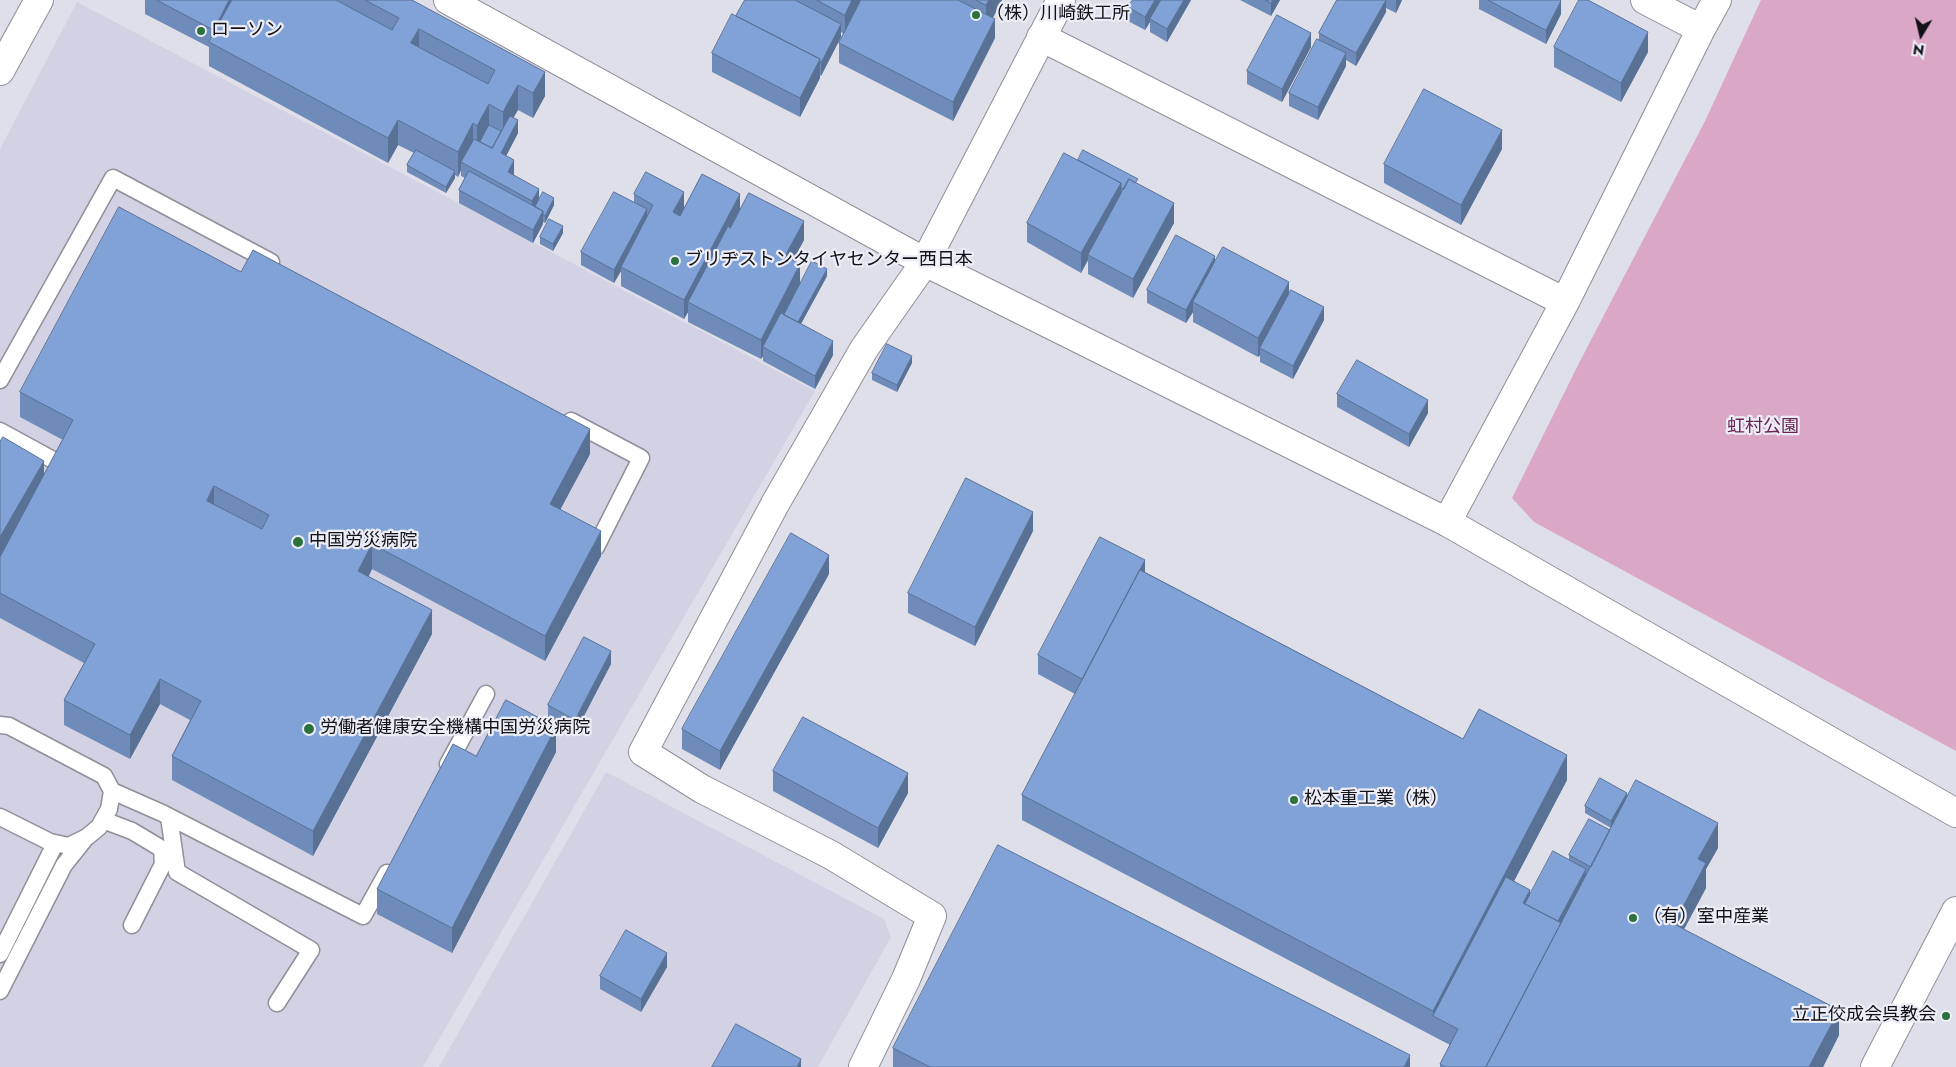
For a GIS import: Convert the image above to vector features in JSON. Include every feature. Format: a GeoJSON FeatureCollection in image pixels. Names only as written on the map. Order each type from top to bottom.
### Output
{"type":"FeatureCollection","features":[{"type":"Feature","properties":{"kind":"street"},"geometry":{"type":"LineString","coordinates":[[0,71],[39,0]]}},
{"type":"Feature","properties":{"kind":"street"},"geometry":{"type":"LineString","coordinates":[[448,0],[925,262],[1447,522],[1956,813]]}},
{"type":"Feature","properties":{"kind":"street"},"geometry":{"type":"LineString","coordinates":[[863,1067],[906,979],[932,916],[831,855],[702,789],[643,752],[775,504],[859,357],[925,262],[1061,0]]}},
{"type":"Feature","properties":{"kind":"street"},"geometry":{"type":"LineString","coordinates":[[1645,0],[1701,29]]}},
{"type":"Feature","properties":{"kind":"street"},"geometry":{"type":"LineString","coordinates":[[1447,522],[1565,302],[1717,0]]}},
{"type":"Feature","properties":{"kind":"street"},"geometry":{"type":"LineString","coordinates":[[1042,37],[1565,302]]}},
{"type":"Feature","properties":{"kind":"street"},"geometry":{"type":"LineString","coordinates":[[1875,1067],[1956,911]]}},
{"type":"Feature","properties":{"kind":"lane"},"geometry":{"type":"LineString","coordinates":[[0,380],[113,178],[289,271]]}},
{"type":"Feature","properties":{"kind":"lane"},"geometry":{"type":"LineString","coordinates":[[553,411],[641,458],[596,547]]}},
{"type":"Feature","properties":{"kind":"lane"},"geometry":{"type":"LineString","coordinates":[[0,431],[55,461]]}},
{"type":"Feature","properties":{"kind":"lane"},"geometry":{"type":"LineString","coordinates":[[439,779],[486,694]]}},
{"type":"Feature","properties":{"kind":"lane"},"geometry":{"type":"LineString","coordinates":[[0,725],[9,726],[104,776],[112,791],[169,817],[363,916],[396,856]]}},
{"type":"Feature","properties":{"kind":"lane"},"geometry":{"type":"LineString","coordinates":[[0,991],[64,865],[104,820],[109,809],[112,791]]}},
{"type":"Feature","properties":{"kind":"lane"},"geometry":{"type":"LineString","coordinates":[[0,817],[55,844],[68,846],[87,837]]}},
{"type":"Feature","properties":{"kind":"lane"},"geometry":{"type":"LineString","coordinates":[[169,817],[177,872],[311,950],[277,1002]]}},
{"type":"Feature","properties":{"kind":"lane"},"geometry":{"type":"LineString","coordinates":[[104,820],[138,834],[162,849],[163,864],[132,925]]}},
{"type":"Feature","properties":{"kind":"lane"},"geometry":{"type":"LineString","coordinates":[[0,954],[55,844]]}},
{"type":"Feature","properties":{"kind":"shaded area","name":"労働者健康安全機構中国労災病院"},"geometry":{"type":"Polygon","coordinates":[[[77,2],[815,391],[423,1067],[0,1067],[0,149],[77,2]]]}},
{"type":"Feature","properties":{"kind":"shaded area"},"geometry":{"type":"Polygon","coordinates":[[[606,772],[884,919],[891,937],[818,1067],[439,1067],[606,772]]]}},
{"type":"Feature","properties":{"kind":"green space","name":"虹村公園"},"geometry":{"type":"Polygon","coordinates":[[[1761,0],[1956,0],[1956,751],[1534,522],[1512,498],[1579,363],[1705,121],[1761,0]]]}},
{"type":"Feature","properties":{"kind":"building"},"geometry":{"type":"Polygon","coordinates":[[[157,0],[229,0],[214,30],[157,0]]]}},
{"type":"Feature","properties":{"kind":"building"},"geometry":{"type":"Polygon","coordinates":[[[232,0],[336,0],[392,30],[399,18],[365,0],[412,0],[545,72],[533,93],[518,85],[503,112],[489,104],[477,126],[473,123],[458,152],[398,120],[388,138],[209,42],[232,0]],[[419,29],[411,43],[488,84],[495,70],[419,29]]]}},
{"type":"Feature","properties":{"kind":"building"},"geometry":{"type":"Polygon","coordinates":[[[745,0],[795,0],[841,24],[821,63],[820,59],[736,16],[745,0]]]}},
{"type":"Feature","properties":{"kind":"building"},"geometry":{"type":"Polygon","coordinates":[[[817,0],[852,0],[845,15],[817,0]]]}},
{"type":"Feature","properties":{"kind":"building"},"geometry":{"type":"Polygon","coordinates":[[[861,0],[958,0],[995,19],[953,102],[839,43],[861,0]]]}},
{"type":"Feature","properties":{"kind":"building"},"geometry":{"type":"Polygon","coordinates":[[[976,0],[989,0],[986,5],[976,0]]]}},
{"type":"Feature","properties":{"kind":"building"},"geometry":{"type":"Polygon","coordinates":[[[1133,0],[1155,0],[1145,17],[1128,7],[1133,0]]]}},
{"type":"Feature","properties":{"kind":"building"},"geometry":{"type":"Polygon","coordinates":[[[1161,0],[1184,0],[1167,29],[1150,19],[1161,0]]]}},
{"type":"Feature","properties":{"kind":"building"},"geometry":{"type":"Polygon","coordinates":[[[1337,0],[1386,0],[1356,53],[1319,33],[1337,0]]]}},
{"type":"Feature","properties":{"kind":"building"},"geometry":{"type":"Polygon","coordinates":[[[1488,0],[1560,0],[1561,1],[1546,30],[1488,0]]]}},
{"type":"Feature","properties":{"kind":"building"},"geometry":{"type":"Polygon","coordinates":[[[1579,0],[1588,0],[1648,32],[1621,83],[1554,47],[1579,0]]]}},
{"type":"Feature","properties":{"kind":"building"},"geometry":{"type":"Polygon","coordinates":[[[732,14],[820,59],[800,98],[712,53],[732,14]]]}},
{"type":"Feature","properties":{"kind":"building"},"geometry":{"type":"Polygon","coordinates":[[[1277,15],[1311,33],[1282,89],[1247,71],[1277,15]]]}},
{"type":"Feature","properties":{"kind":"building"},"geometry":{"type":"Polygon","coordinates":[[[1317,39],[1346,53],[1318,107],[1289,93],[1317,39]]]}},
{"type":"Feature","properties":{"kind":"building"},"geometry":{"type":"Polygon","coordinates":[[[1424,89],[1502,130],[1461,205],[1384,164],[1424,89]]]}},
{"type":"Feature","properties":{"kind":"building"},"geometry":{"type":"Polygon","coordinates":[[[510,116],[518,120],[501,153],[514,160],[508,172],[539,189],[532,201],[461,162],[474,139],[492,148],[510,116]]]}},
{"type":"Feature","properties":{"kind":"building"},"geometry":{"type":"Polygon","coordinates":[[[489,125],[501,131],[492,148],[480,142],[489,125]]]}},
{"type":"Feature","properties":{"kind":"building"},"geometry":{"type":"Polygon","coordinates":[[[416,150],[455,171],[446,187],[407,165],[416,150]]]}},
{"type":"Feature","properties":{"kind":"building"},"geometry":{"type":"Polygon","coordinates":[[[1083,150],[1138,179],[1135,183],[1129,179],[1124,189],[1121,188],[1121,183],[1078,160],[1083,150]]]}},
{"type":"Feature","properties":{"kind":"building"},"geometry":{"type":"Polygon","coordinates":[[[1064,153],[1121,183],[1081,253],[1027,223],[1064,153]]]}},
{"type":"Feature","properties":{"kind":"building"},"geometry":{"type":"Polygon","coordinates":[[[469,171],[543,211],[533,230],[459,190],[469,171]]]}},
{"type":"Feature","properties":{"kind":"building","name":"ブリヂストンタイヤセンター西日本"},"geometry":{"type":"Polygon","coordinates":[[[646,172],[684,192],[673,212],[680,216],[702,174],[740,194],[684,300],[621,267],[653,205],[634,194],[646,172]]]}},
{"type":"Feature","properties":{"kind":"building"},"geometry":{"type":"Polygon","coordinates":[[[1129,179],[1174,203],[1133,279],[1088,255],[1129,179]]]}},
{"type":"Feature","properties":{"kind":"building"},"geometry":{"type":"Polygon","coordinates":[[[543,192],[554,198],[545,216],[543,211],[535,207],[543,192]]]}},
{"type":"Feature","properties":{"kind":"building"},"geometry":{"type":"Polygon","coordinates":[[[614,192],[647,209],[614,270],[581,252],[614,192]]]}},
{"type":"Feature","properties":{"kind":"building"},"geometry":{"type":"Polygon","coordinates":[[[749,193],[804,221],[785,256],[800,264],[761,340],[688,302],[728,226],[730,228],[749,193]]]}},
{"type":"Feature","properties":{"kind":"building","name":"中国労災病院"},"geometry":{"type":"Polygon","coordinates":[[[119,207],[241,272],[253,250],[590,429],[550,504],[601,531],[545,636],[372,544],[358,571],[432,610],[313,831],[172,756],[201,701],[160,679],[130,735],[64,700],[95,644],[0,593],[0,557],[73,420],[20,392],[119,207]],[[214,486],[207,501],[262,529],[269,515],[214,486]]]}},
{"type":"Feature","properties":{"kind":"building"},"geometry":{"type":"Polygon","coordinates":[[[549,219],[563,226],[553,244],[540,237],[549,219]]]}},
{"type":"Feature","properties":{"kind":"building"},"geometry":{"type":"Polygon","coordinates":[[[1176,235],[1215,256],[1186,310],[1147,290],[1176,235]]]}},
{"type":"Feature","properties":{"kind":"building"},"geometry":{"type":"Polygon","coordinates":[[[1223,247],[1289,282],[1258,338],[1193,302],[1223,247]]]}},
{"type":"Feature","properties":{"kind":"building"},"geometry":{"type":"Polygon","coordinates":[[[812,261],[827,269],[798,322],[784,315],[812,261]]]}},
{"type":"Feature","properties":{"kind":"building"},"geometry":{"type":"Polygon","coordinates":[[[1291,290],[1324,307],[1293,366],[1260,348],[1291,290]]]}},
{"type":"Feature","properties":{"kind":"building"},"geometry":{"type":"Polygon","coordinates":[[[781,313],[833,341],[815,376],[763,347],[781,313]]]}},
{"type":"Feature","properties":{"kind":"building"},"geometry":{"type":"Polygon","coordinates":[[[887,344],[912,356],[897,385],[872,373],[887,344]]]}},
{"type":"Feature","properties":{"kind":"building"},"geometry":{"type":"Polygon","coordinates":[[[1357,360],[1428,400],[1409,434],[1337,394],[1357,360]]]}},
{"type":"Feature","properties":{"kind":"building"},"geometry":{"type":"Polygon","coordinates":[[[3,437],[44,461],[0,537],[0,442],[3,437]]]}},
{"type":"Feature","properties":{"kind":"building"},"geometry":{"type":"Polygon","coordinates":[[[966,478],[1033,512],[975,627],[908,593],[966,478]]]}},
{"type":"Feature","properties":{"kind":"building"},"geometry":{"type":"Polygon","coordinates":[[[791,533],[829,555],[720,751],[682,729],[791,533]]]}},
{"type":"Feature","properties":{"kind":"building"},"geometry":{"type":"Polygon","coordinates":[[[1100,537],[1145,560],[1082,679],[1038,655],[1100,537]]]}},
{"type":"Feature","properties":{"kind":"building","name":"松本重工業（株）"},"geometry":{"type":"Polygon","coordinates":[[[1140,570],[1463,739],[1479,709],[1567,755],[1433,1011],[1022,795],[1140,570]]]}},
{"type":"Feature","properties":{"kind":"building"},"geometry":{"type":"Polygon","coordinates":[[[584,637],[611,651],[575,720],[548,705],[584,637]]]}},
{"type":"Feature","properties":{"kind":"building"},"geometry":{"type":"Polygon","coordinates":[[[506,700],[556,727],[452,928],[377,889],[453,744],[476,756],[506,700]]]}},
{"type":"Feature","properties":{"kind":"building"},"geometry":{"type":"Polygon","coordinates":[[[803,717],[908,773],[878,828],[773,771],[803,717]]]}},
{"type":"Feature","properties":{"kind":"building"},"geometry":{"type":"Polygon","coordinates":[[[1600,778],[1627,793],[1611,821],[1585,806],[1600,778]]]}},
{"type":"Feature","properties":{"kind":"building","name":"（有）室中産業"},"geometry":{"type":"Polygon","coordinates":[[[1636,780],[1718,823],[1698,859],[1706,863],[1674,924],[1839,1010],[1809,1067],[1486,1067],[1636,780]]]}},
{"type":"Feature","properties":{"kind":"building"},"geometry":{"type":"Polygon","coordinates":[[[1589,819],[1610,830],[1591,867],[1569,855],[1589,819]]]}},
{"type":"Feature","properties":{"kind":"building"},"geometry":{"type":"Polygon","coordinates":[[[998,845],[1410,1055],[1404,1067],[930,1067],[893,1048],[998,845]]]}},
{"type":"Feature","properties":{"kind":"building"},"geometry":{"type":"Polygon","coordinates":[[[1553,851],[1586,869],[1558,921],[1525,904],[1553,851]]]}},
{"type":"Feature","properties":{"kind":"building"},"geometry":{"type":"Polygon","coordinates":[[[1506,877],[1530,890],[1523,903],[1561,923],[1486,1067],[1445,1067],[1440,1064],[1458,1029],[1433,1016],[1506,877]]]}},
{"type":"Feature","properties":{"kind":"building"},"geometry":{"type":"Polygon","coordinates":[[[626,930],[667,953],[641,999],[600,976],[626,930]]]}},
{"type":"Feature","properties":{"kind":"building"},"geometry":{"type":"Polygon","coordinates":[[[736,1024],[801,1059],[797,1067],[712,1067],[736,1024]]]}},
{"type":"Feature","properties":{"kind":"place","name":"（株）川崎鉄工所"},"geometry":{"type":"Point","coordinates":[976,15]}},
{"type":"Feature","properties":{"kind":"place","name":"ローソン"},"geometry":{"type":"Point","coordinates":[201,31]}},
{"type":"Feature","properties":{"kind":"place","name":"ブリヂストンタイヤセンター西日本"},"geometry":{"type":"Point","coordinates":[675,261]}},
{"type":"Feature","properties":{"kind":"place","name":"中国労災病院"},"geometry":{"type":"Point","coordinates":[298,542]}},
{"type":"Feature","properties":{"kind":"place","name":"労働者健康安全機構中国労災病院"},"geometry":{"type":"Point","coordinates":[309,729]}},
{"type":"Feature","properties":{"kind":"place","name":"松本重工業（株）"},"geometry":{"type":"Point","coordinates":[1294,800]}},
{"type":"Feature","properties":{"kind":"place","name":"（有）室中産業"},"geometry":{"type":"Point","coordinates":[1633,918]}},
{"type":"Feature","properties":{"kind":"place","name":"立正佼成会呉教会"},"geometry":{"type":"Point","coordinates":[1946,1016]}}]}
